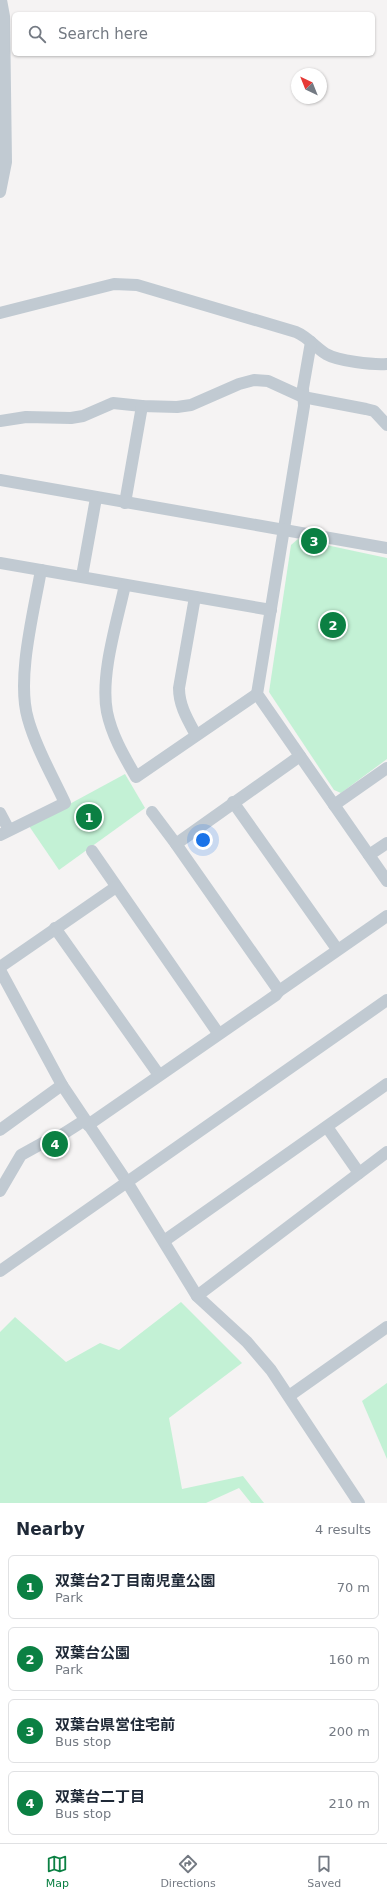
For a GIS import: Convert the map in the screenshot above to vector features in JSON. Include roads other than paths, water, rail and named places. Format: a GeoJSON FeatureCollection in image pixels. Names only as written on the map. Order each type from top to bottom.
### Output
{"type":"FeatureCollection","features":[{"type":"Feature","properties":{"kind":"street"},"geometry":{"type":"LineString","coordinates":[[0,192],[3,163],[4,16],[1,0]]}},
{"type":"Feature","properties":{"kind":"street"},"geometry":{"type":"LineString","coordinates":[[0,313],[114,284],[137,285],[296,332],[305,336],[328,355],[373,365],[387,364]]}},
{"type":"Feature","properties":{"kind":"street"},"geometry":{"type":"LineString","coordinates":[[311,342],[303,388],[304,406],[257,694],[387,881]]}},
{"type":"Feature","properties":{"kind":"street"},"geometry":{"type":"LineString","coordinates":[[0,421],[26,417],[71,418],[83,416],[113,403],[177,407],[192,405],[239,384],[254,380],[268,381],[303,397],[370,410],[380,416],[387,425]]}},
{"type":"Feature","properties":{"kind":"street"},"geometry":{"type":"LineString","coordinates":[[125,503],[142,406]]}},
{"type":"Feature","properties":{"kind":"street"},"geometry":{"type":"LineString","coordinates":[[0,480],[387,548]]}},
{"type":"Feature","properties":{"kind":"street"},"geometry":{"type":"LineString","coordinates":[[82,576],[96,498]]}},
{"type":"Feature","properties":{"kind":"street"},"geometry":{"type":"LineString","coordinates":[[0,563],[82,576],[125,585],[271,610]]}},
{"type":"Feature","properties":{"kind":"street"},"geometry":{"type":"LineString","coordinates":[[0,813],[5,833],[66,802],[39,749],[27,718],[24,694],[26,656],[41,570]]}},
{"type":"Feature","properties":{"kind":"street"},"geometry":{"type":"LineString","coordinates":[[125,585],[106,678],[107,711],[113,732],[136,777],[257,694]]}},
{"type":"Feature","properties":{"kind":"street"},"geometry":{"type":"LineString","coordinates":[[195,597],[179,688],[179,698],[182,708],[196,735]]}},
{"type":"Feature","properties":{"kind":"street"},"geometry":{"type":"LineString","coordinates":[[176,844],[233,802],[300,756]]}},
{"type":"Feature","properties":{"kind":"street"},"geometry":{"type":"LineString","coordinates":[[334,806],[387,768]]}},
{"type":"Feature","properties":{"kind":"street"},"geometry":{"type":"LineString","coordinates":[[233,802],[337,949]]}},
{"type":"Feature","properties":{"kind":"street"},"geometry":{"type":"LineString","coordinates":[[152,812],[279,990]]}},
{"type":"Feature","properties":{"kind":"street"},"geometry":{"type":"LineString","coordinates":[[369,855],[387,843]]}},
{"type":"Feature","properties":{"kind":"street"},"geometry":{"type":"LineString","coordinates":[[92,851],[218,1033]]}},
{"type":"Feature","properties":{"kind":"street"},"geometry":{"type":"LineString","coordinates":[[116,887],[55,928],[0,968],[62,1085],[127,1182],[197,1296],[247,1342],[271,1370],[359,1503]]}},
{"type":"Feature","properties":{"kind":"street"},"geometry":{"type":"LineString","coordinates":[[0,1191],[21,1155],[50,1139],[52,1141],[87,1122],[159,1075],[218,1033],[224,1031],[276,995],[279,990],[337,949],[387,916]]}},
{"type":"Feature","properties":{"kind":"street"},"geometry":{"type":"LineString","coordinates":[[55,928],[159,1075]]}},
{"type":"Feature","properties":{"kind":"street"},"geometry":{"type":"LineString","coordinates":[[0,1271],[386,1003]]}},
{"type":"Feature","properties":{"kind":"street"},"geometry":{"type":"LineString","coordinates":[[164,1241],[387,1084]]}},
{"type":"Feature","properties":{"kind":"street"},"geometry":{"type":"LineString","coordinates":[[0,1128],[62,1085]]}},
{"type":"Feature","properties":{"kind":"street"},"geometry":{"type":"LineString","coordinates":[[327,1127],[359,1173]]}},
{"type":"Feature","properties":{"kind":"street"},"geometry":{"type":"LineString","coordinates":[[197,1296],[387,1152]]}},
{"type":"Feature","properties":{"kind":"street"},"geometry":{"type":"LineString","coordinates":[[289,1396],[387,1327]]}},
{"type":"Feature","properties":{"kind":"place","name":"双葉台県営住宅前"},"geometry":{"type":"Point","coordinates":[314,541]}},
{"type":"Feature","properties":{"kind":"place","name":"双葉台公園"},"geometry":{"type":"Point","coordinates":[333,625]}},
{"type":"Feature","properties":{"kind":"place","name":"双葉台2丁目南児童公園"},"geometry":{"type":"Point","coordinates":[89,817]}},
{"type":"Feature","properties":{"kind":"place","name":"双葉台二丁目"},"geometry":{"type":"Point","coordinates":[55,1144]}}]}
